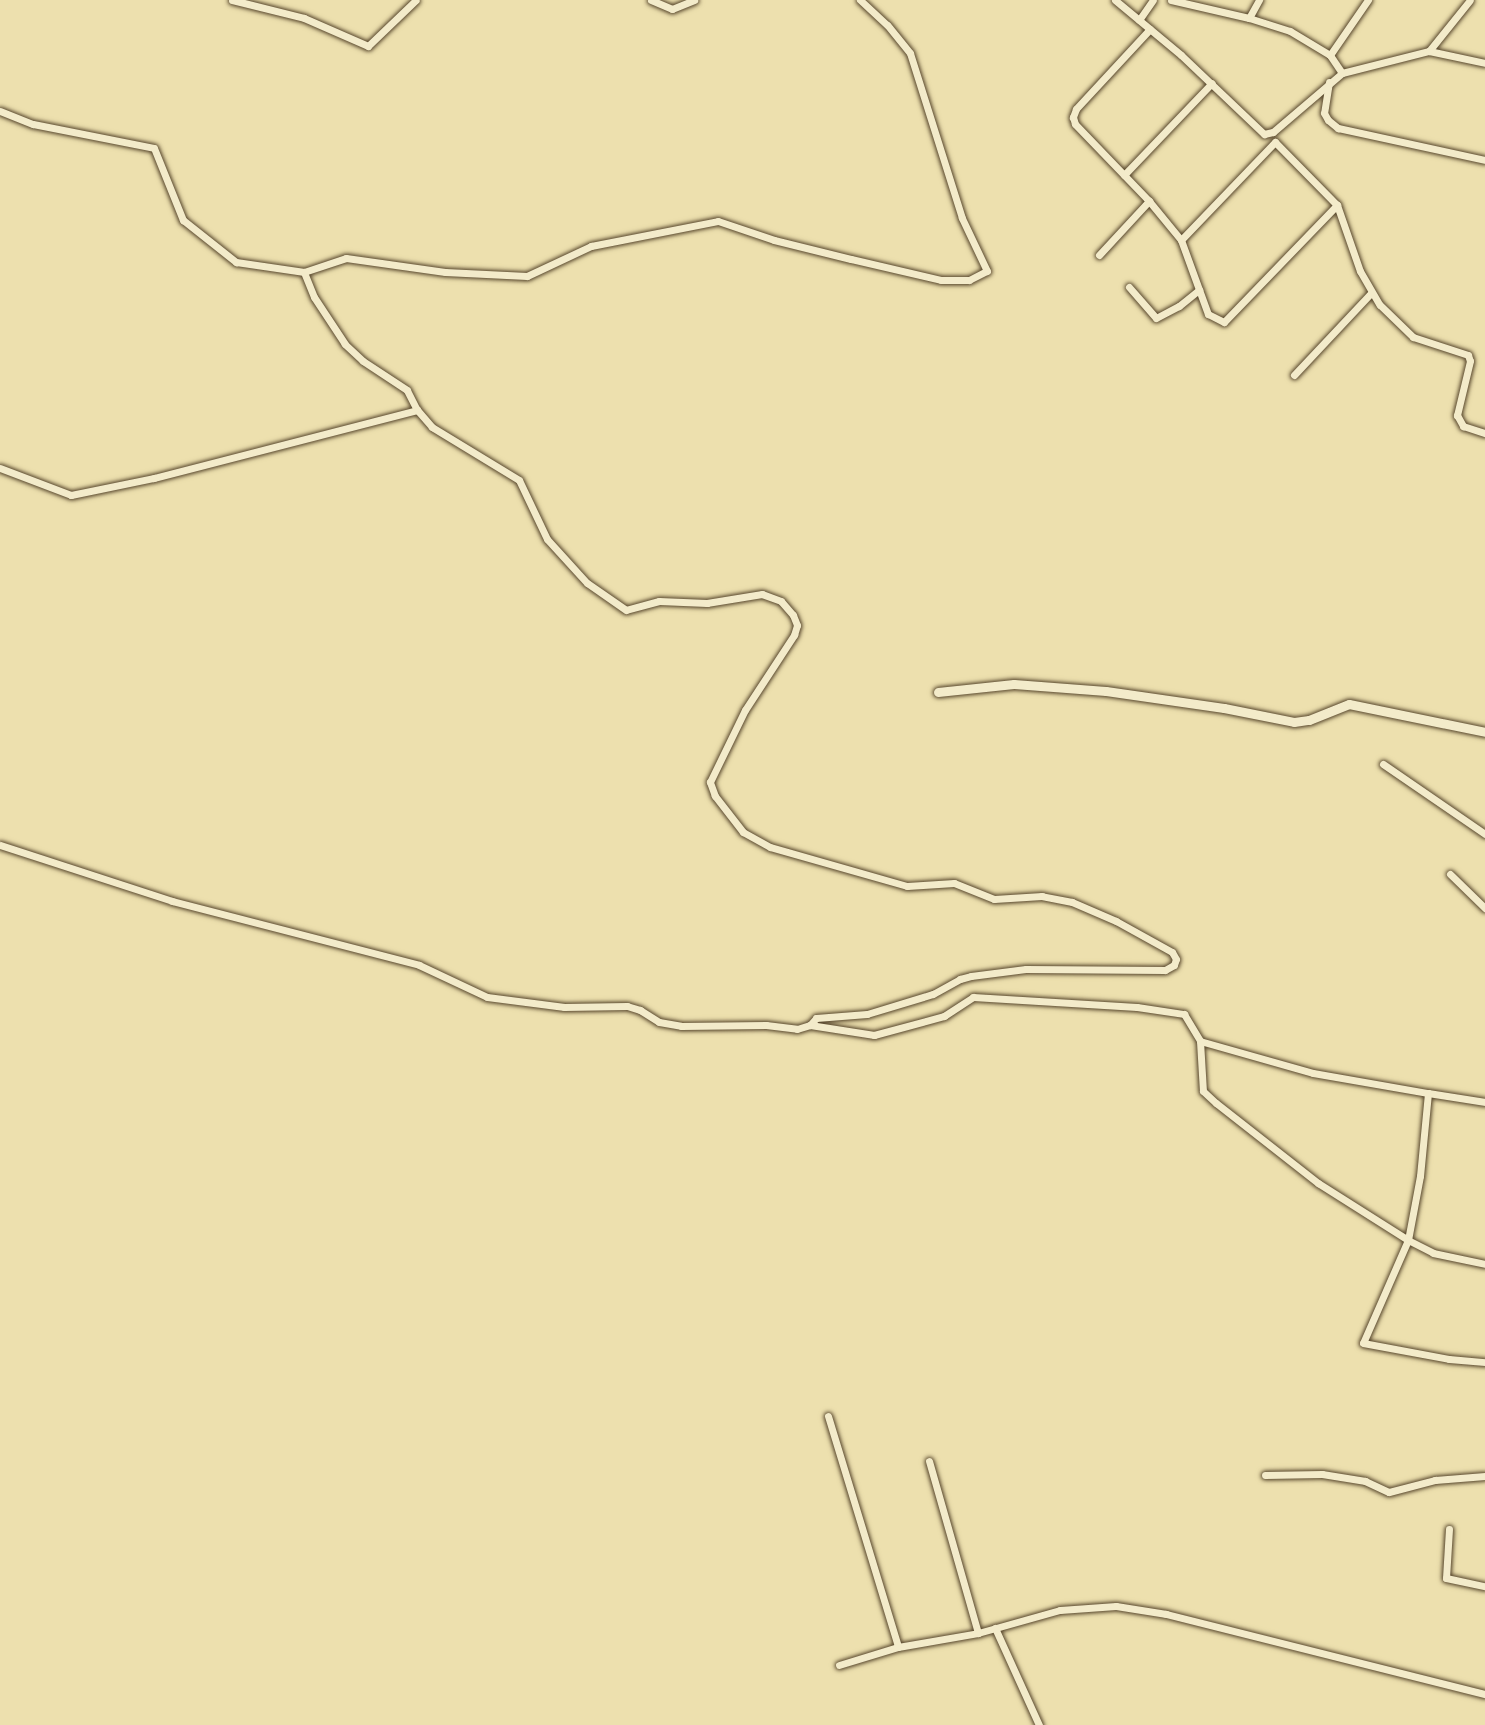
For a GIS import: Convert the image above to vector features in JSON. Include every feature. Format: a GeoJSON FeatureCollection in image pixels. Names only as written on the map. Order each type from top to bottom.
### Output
{"type":"FeatureCollection","features":[{"type":"Feature","properties":{"kind":"street"},"geometry":{"type":"LineString","coordinates":[[232,0],[304,18],[368,46],[416,0]]}},
{"type":"Feature","properties":{"kind":"street"},"geometry":{"type":"LineString","coordinates":[[651,0],[673,9],[694,0]]}},
{"type":"Feature","properties":{"kind":"street"},"geometry":{"type":"LineString","coordinates":[[0,111],[33,124],[154,148],[183,220],[236,262],[304,272],[346,258],[445,272],[527,276],[591,246],[718,221],[774,240],[942,279],[969,280],[987,271],[962,218],[910,53],[887,25],[860,0]]}},
{"type":"Feature","properties":{"kind":"street"},"geometry":{"type":"LineString","coordinates":[[1115,0],[1212,83],[1337,205],[1371,293],[1413,337],[1468,355],[1470,361],[1457,415],[1463,425],[1485,433]]}},
{"type":"Feature","properties":{"kind":"street"},"geometry":{"type":"LineString","coordinates":[[1139,20],[1153,0]]}},
{"type":"Feature","properties":{"kind":"street"},"geometry":{"type":"LineString","coordinates":[[1171,0],[1249,18],[1290,31],[1330,55],[1342,73]]}},
{"type":"Feature","properties":{"kind":"street"},"geometry":{"type":"LineString","coordinates":[[1249,18],[1259,0]]}},
{"type":"Feature","properties":{"kind":"street"},"geometry":{"type":"LineString","coordinates":[[1330,55],[1368,0]]}},
{"type":"Feature","properties":{"kind":"street"},"geometry":{"type":"LineString","coordinates":[[1429,51],[1470,0]]}},
{"type":"Feature","properties":{"kind":"street"},"geometry":{"type":"LineString","coordinates":[[1150,29],[1073,113],[1075,124],[1149,201],[1181,240],[1209,314],[1217,320],[1231,319],[1337,205]]}},
{"type":"Feature","properties":{"kind":"street"},"geometry":{"type":"LineString","coordinates":[[1264,134],[1273,132],[1342,73],[1429,51],[1485,63]]}},
{"type":"Feature","properties":{"kind":"street"},"geometry":{"type":"LineString","coordinates":[[1329,82],[1324,113],[1338,128],[1485,160]]}},
{"type":"Feature","properties":{"kind":"street"},"geometry":{"type":"LineString","coordinates":[[1124,175],[1212,83]]}},
{"type":"Feature","properties":{"kind":"street"},"geometry":{"type":"LineString","coordinates":[[1181,240],[1275,142]]}},
{"type":"Feature","properties":{"kind":"street"},"geometry":{"type":"LineString","coordinates":[[1099,255],[1149,201]]}},
{"type":"Feature","properties":{"kind":"street"},"geometry":{"type":"LineString","coordinates":[[304,272],[314,297],[345,344],[363,361],[407,390],[416,410],[432,427],[519,480],[547,539],[586,583],[626,610],[659,601],[707,603],[762,594],[781,601],[793,615],[797,625],[794,635],[745,710],[710,782],[715,796],[743,831],[755,841],[907,886],[954,883],[994,899],[1042,897],[1072,902],[1116,921],[1172,952],[1176,959],[1174,965],[1165,970],[1026,969],[971,976],[933,994],[867,1014],[816,1018],[810,1025]]}},
{"type":"Feature","properties":{"kind":"street"},"geometry":{"type":"LineString","coordinates":[[1129,287],[1156,318],[1179,306],[1199,290]]}},
{"type":"Feature","properties":{"kind":"street"},"geometry":{"type":"LineString","coordinates":[[1294,375],[1371,293]]}},
{"type":"Feature","properties":{"kind":"street"},"geometry":{"type":"LineString","coordinates":[[0,468],[71,495],[153,478],[416,410]]}},
{"type":"Feature","properties":{"kind":"street"},"geometry":{"type":"LineString","coordinates":[[938,692],[1014,684],[1106,691],[1224,708],[1294,722],[1309,720],[1349,704],[1485,732]]}},
{"type":"Feature","properties":{"kind":"street"},"geometry":{"type":"LineString","coordinates":[[1383,764],[1485,834]]}},
{"type":"Feature","properties":{"kind":"street"},"geometry":{"type":"LineString","coordinates":[[0,845],[172,901],[419,965],[459,986],[495,999],[564,1007],[626,1006],[640,1010],[659,1022],[681,1026],[766,1025],[797,1029],[810,1025],[874,1035],[944,1016],[973,997],[1136,1007],[1184,1014],[1200,1041],[1203,1091],[1209,1097],[1314,1180],[1408,1240],[1433,1253],[1485,1264]]}},
{"type":"Feature","properties":{"kind":"street"},"geometry":{"type":"LineString","coordinates":[[1450,874],[1485,908]]}},
{"type":"Feature","properties":{"kind":"street"},"geometry":{"type":"LineString","coordinates":[[1200,1041],[1313,1073],[1485,1102]]}},
{"type":"Feature","properties":{"kind":"street"},"geometry":{"type":"LineString","coordinates":[[1428,1093],[1420,1176],[1408,1240],[1363,1343],[1449,1359],[1485,1362]]}},
{"type":"Feature","properties":{"kind":"street"},"geometry":{"type":"LineString","coordinates":[[828,1416],[898,1647]]}},
{"type":"Feature","properties":{"kind":"street"},"geometry":{"type":"LineString","coordinates":[[929,1461],[978,1633]]}},
{"type":"Feature","properties":{"kind":"street"},"geometry":{"type":"LineString","coordinates":[[1265,1475],[1322,1474],[1365,1481],[1389,1492],[1435,1480],[1485,1476]]}},
{"type":"Feature","properties":{"kind":"street"},"geometry":{"type":"LineString","coordinates":[[1449,1530],[1446,1578],[1485,1586]]}},
{"type":"Feature","properties":{"kind":"street"},"geometry":{"type":"LineString","coordinates":[[839,1665],[898,1647],[978,1633],[1060,1610],[1116,1606],[1166,1614],[1485,1694]]}},
{"type":"Feature","properties":{"kind":"street"},"geometry":{"type":"LineString","coordinates":[[995,1628],[1039,1725]]}}]}
